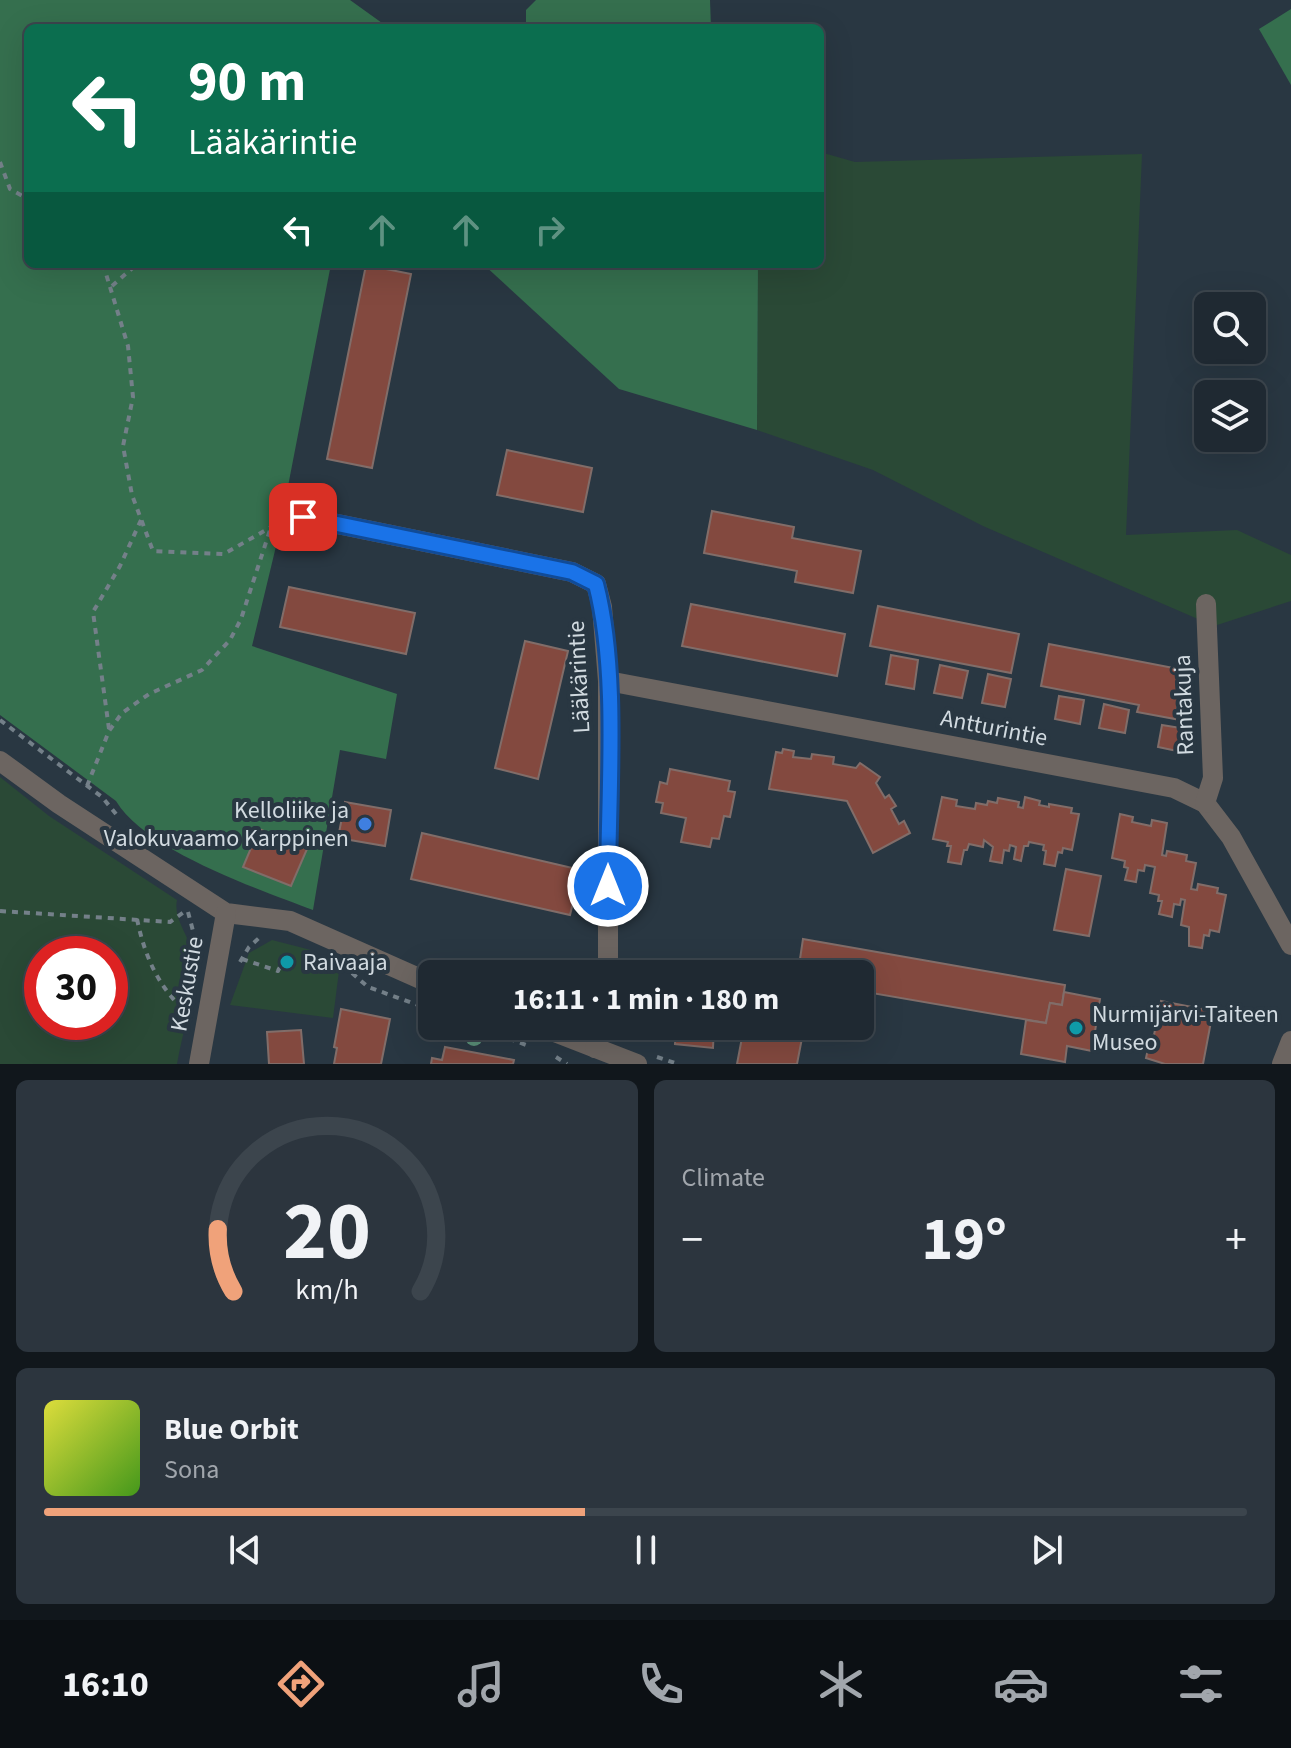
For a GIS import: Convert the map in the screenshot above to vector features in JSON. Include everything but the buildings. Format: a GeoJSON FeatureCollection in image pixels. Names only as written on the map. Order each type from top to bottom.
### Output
{"type":"FeatureCollection","features":[{"type":"Feature","properties":{"kind":"street","name":"Lääkärintie"},"geometry":{"type":"LineString","coordinates":[[303,517],[572,572],[596,584],[602,607],[608,681],[608,960]]}},
{"type":"Feature","properties":{"kind":"street","name":"Rantakuja"},"geometry":{"type":"LineString","coordinates":[[1205,803],[1213,778],[1206,604]]}},
{"type":"Feature","properties":{"kind":"street","name":"Antturintie"},"geometry":{"type":"LineString","coordinates":[[608,681],[1174,788],[1205,803],[1231,837],[1291,945]]}},
{"type":"Feature","properties":{"kind":"street"},"geometry":{"type":"LineString","coordinates":[[0,761],[59,804],[226,913],[290,921],[418,978]]}},
{"type":"Feature","properties":{"kind":"street","name":"Keskustie"},"geometry":{"type":"LineString","coordinates":[[199,1064],[226,913]]}},
{"type":"Feature","properties":{"kind":"street"},"geometry":{"type":"LineString","coordinates":[[575,1040],[637,1064]]}},
{"type":"Feature","properties":{"kind":"street"},"geometry":{"type":"LineString","coordinates":[[595,1048],[598,1040]]}},
{"type":"Feature","properties":{"kind":"street"},"geometry":{"type":"LineString","coordinates":[[1282,1064],[1291,1041]]}},
{"type":"Feature","properties":{"kind":"path"},"geometry":{"type":"LineString","coordinates":[[0,162],[10,189],[24,197]]}},
{"type":"Feature","properties":{"kind":"path"},"geometry":{"type":"LineString","coordinates":[[105,268],[128,346],[133,397],[123,446],[132,495],[153,551],[224,554],[271,527],[303,517]]}},
{"type":"Feature","properties":{"kind":"path"},"geometry":{"type":"LineString","coordinates":[[112,286],[132,268]]}},
{"type":"Feature","properties":{"kind":"path"},"geometry":{"type":"LineString","coordinates":[[109,731],[93,612],[120,566],[141,520]]}},
{"type":"Feature","properties":{"kind":"path"},"geometry":{"type":"LineString","coordinates":[[87,786],[109,731],[122,713],[149,694],[202,670],[230,640],[241,619],[271,527]]}},
{"type":"Feature","properties":{"kind":"path"},"geometry":{"type":"LineString","coordinates":[[0,720],[102,797],[117,816]]}},
{"type":"Feature","properties":{"kind":"path"},"geometry":{"type":"LineString","coordinates":[[0,911],[170,922],[187,910]]}},
{"type":"Feature","properties":{"kind":"path"},"geometry":{"type":"LineString","coordinates":[[137,919],[145,954],[157,979],[191,1017]]}},
{"type":"Feature","properties":{"kind":"path"},"geometry":{"type":"LineString","coordinates":[[242,959],[278,971],[284,958]]}},
{"type":"Feature","properties":{"kind":"path"},"geometry":{"type":"LineString","coordinates":[[513,1040],[534,1048]]}},
{"type":"Feature","properties":{"kind":"path"},"geometry":{"type":"LineString","coordinates":[[549,1053],[567,1064]]}},
{"type":"Feature","properties":{"kind":"green space"},"geometry":{"type":"Polygon","coordinates":[[[0,0],[350,0],[383,24],[24,24],[24,268],[330,268],[278,538],[252,646],[397,694],[386,759],[340,750],[313,910],[177,852],[131,819],[116,801],[0,715],[0,0]]]}},
{"type":"Feature","properties":{"kind":"green space"},"geometry":{"type":"Polygon","coordinates":[[[536,0],[710,0],[711,24],[526,24],[526,10],[536,0]]]}},
{"type":"Feature","properties":{"kind":"green space"},"geometry":{"type":"Polygon","coordinates":[[[1291,9],[1291,85],[1259,29],[1291,9]]]}},
{"type":"Feature","properties":{"kind":"green space"},"geometry":{"type":"Polygon","coordinates":[[[824,153],[855,162],[1142,154],[1126,535],[1237,530],[1291,555],[1291,601],[1214,626],[983,526],[873,470],[757,430],[758,268],[824,268],[824,153]]]}},
{"type":"Feature","properties":{"kind":"green space"},"geometry":{"type":"Polygon","coordinates":[[[487,268],[758,268],[757,430],[619,389],[487,268]]]}},
{"type":"Feature","properties":{"kind":"green space"},"geometry":{"type":"Polygon","coordinates":[[[0,777],[49,816],[177,900],[177,914],[190,946],[193,967],[191,995],[177,1064],[0,1064],[0,777]]]}},
{"type":"Feature","properties":{"kind":"green space"},"geometry":{"type":"Polygon","coordinates":[[[272,940],[311,950],[339,971],[333,1018],[230,1005],[249,953],[272,940]]]}},
{"type":"Feature","properties":{"kind":"place","name":"Kelloliike ja Valokuvaamo Karppinen"},"geometry":{"type":"Point","coordinates":[365,824]}},
{"type":"Feature","properties":{"kind":"place","name":"Raivaaja"},"geometry":{"type":"Point","coordinates":[287,962]}},
{"type":"Feature","properties":{"kind":"place","name":"Nurmijärvi-Taiteen Museo"},"geometry":{"type":"Point","coordinates":[1076,1028]}},
{"type":"Feature","properties":{"kind":"route"},"geometry":{"type":"LineString","coordinates":[[303,517],[572,572],[596,584],[602,607],[608,681],[608,886]]}}]}
